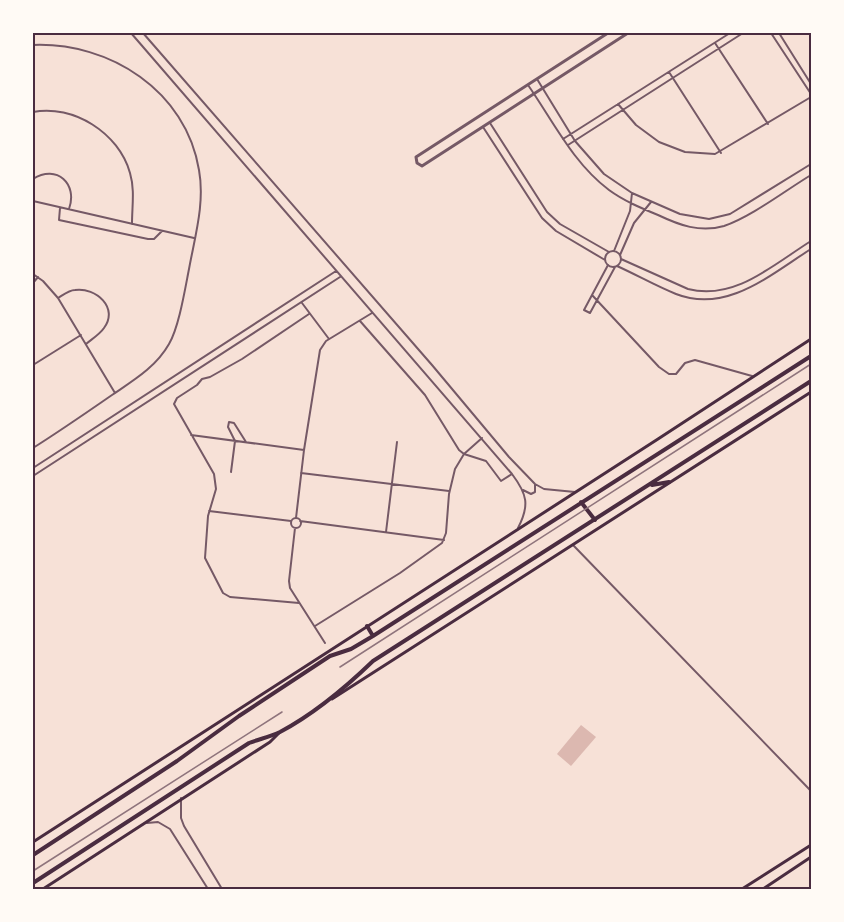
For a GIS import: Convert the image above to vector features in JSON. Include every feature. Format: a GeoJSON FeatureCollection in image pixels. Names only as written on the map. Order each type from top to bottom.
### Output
{"type":"FeatureCollection","features":[{"type":"Feature","properties":{"kind":"highway"},"geometry":{"type":"LineString","coordinates":[[33,855],[177,761],[271,693],[330,656],[351,650],[811,356]]}},
{"type":"Feature","properties":{"kind":"highway"},"geometry":{"type":"LineString","coordinates":[[33,884],[249,744],[281,732],[325,703],[373,662],[811,381]]}},
{"type":"Feature","properties":{"kind":"highway"},"geometry":{"type":"LineString","coordinates":[[648,486],[669,482]]}},
{"type":"Feature","properties":{"kind":"highway"},"geometry":{"type":"LineString","coordinates":[[581,502],[595,520]]}},
{"type":"Feature","properties":{"kind":"highway"},"geometry":{"type":"LineString","coordinates":[[367,626],[373,636]]}},
{"type":"Feature","properties":{"kind":"highway"},"geometry":{"type":"LineString","coordinates":[[405,641],[410,648]]}},
{"type":"Feature","properties":{"kind":"main road"},"geometry":{"type":"LineString","coordinates":[[33,842],[271,693],[367,626],[516,532],[811,339]]}},
{"type":"Feature","properties":{"kind":"main road"},"geometry":{"type":"LineString","coordinates":[[325,703],[811,392]]}},
{"type":"Feature","properties":{"kind":"main road"},"geometry":{"type":"LineString","coordinates":[[43,889],[270,742],[281,732]]}},
{"type":"Feature","properties":{"kind":"main road"},"geometry":{"type":"LineString","coordinates":[[742,889],[811,845]]}},
{"type":"Feature","properties":{"kind":"main road"},"geometry":{"type":"LineString","coordinates":[[762,889],[811,857]]}},
{"type":"Feature","properties":{"kind":"main road"},"geometry":{"type":"LineString","coordinates":[[792,858],[798,865]]}},
{"type":"Feature","properties":{"kind":"street"},"geometry":{"type":"LineString","coordinates":[[130,33],[512,474],[523,490],[525,510],[516,532]]}},
{"type":"Feature","properties":{"kind":"street"},"geometry":{"type":"LineString","coordinates":[[143,33],[509,457],[535,484],[552,491],[577,492]]}},
{"type":"Feature","properties":{"kind":"street"},"geometry":{"type":"LineString","coordinates":[[608,33],[416,157],[417,163],[422,166],[628,33]]}},
{"type":"Feature","properties":{"kind":"street"},"geometry":{"type":"LineString","coordinates":[[563,139],[730,33]]}},
{"type":"Feature","properties":{"kind":"street"},"geometry":{"type":"LineString","coordinates":[[568,146],[743,33]]}},
{"type":"Feature","properties":{"kind":"street"},"geometry":{"type":"LineString","coordinates":[[618,104],[643,131],[667,146],[694,154],[720,153],[811,95],[771,33]]}},
{"type":"Feature","properties":{"kind":"street"},"geometry":{"type":"LineString","coordinates":[[779,33],[811,84]]}},
{"type":"Feature","properties":{"kind":"street"},"geometry":{"type":"LineString","coordinates":[[715,42],[768,124]]}},
{"type":"Feature","properties":{"kind":"street"},"geometry":{"type":"LineString","coordinates":[[33,45],[66,46],[103,55],[127,67],[145,80],[172,107],[191,140],[199,171],[201,205],[186,286],[171,342],[147,370],[33,448]]}},
{"type":"Feature","properties":{"kind":"street"},"geometry":{"type":"LineString","coordinates":[[669,72],[720,153]]}},
{"type":"Feature","properties":{"kind":"street"},"geometry":{"type":"LineString","coordinates":[[537,79],[575,141],[604,174],[632,193],[687,216],[709,219],[740,210],[811,164]]}},
{"type":"Feature","properties":{"kind":"street"},"geometry":{"type":"LineString","coordinates":[[528,85],[568,146],[596,179],[632,204],[686,226],[698,229],[722,227],[744,217],[811,175]]}},
{"type":"Feature","properties":{"kind":"street"},"geometry":{"type":"LineString","coordinates":[[33,112],[57,110],[74,115],[104,133],[116,146],[126,161],[133,184],[132,224]]}},
{"type":"Feature","properties":{"kind":"street"},"geometry":{"type":"LineString","coordinates":[[490,123],[547,212],[560,224],[609,252],[614,251]]}},
{"type":"Feature","properties":{"kind":"street"},"geometry":{"type":"LineString","coordinates":[[483,127],[542,218],[556,231],[605,260],[608,265],[677,294],[707,299],[721,298],[746,290],[811,249]]}},
{"type":"Feature","properties":{"kind":"street"},"geometry":{"type":"LineString","coordinates":[[33,179],[45,174],[54,174],[62,178],[72,192],[69,209]]}},
{"type":"Feature","properties":{"kind":"street"},"geometry":{"type":"LineString","coordinates":[[614,251],[632,204],[632,193]]}},
{"type":"Feature","properties":{"kind":"street"},"geometry":{"type":"LineString","coordinates":[[531,202],[537,198]]}},
{"type":"Feature","properties":{"kind":"street"},"geometry":{"type":"LineString","coordinates":[[33,201],[195,238]]}},
{"type":"Feature","properties":{"kind":"street"},"geometry":{"type":"LineString","coordinates":[[608,265],[584,310],[590,313],[621,257],[634,223],[651,202]]}},
{"type":"Feature","properties":{"kind":"street"},"geometry":{"type":"LineString","coordinates":[[60,208],[59,220],[148,239],[154,239],[162,231]]}},
{"type":"Feature","properties":{"kind":"street"},"geometry":{"type":"LineString","coordinates":[[614,251],[621,257],[680,286],[707,292],[744,284],[811,241]]}},
{"type":"Feature","properties":{"kind":"street"},"geometry":{"type":"LineString","coordinates":[[605,260],[609,252]]}},
{"type":"Feature","properties":{"kind":"street"},"geometry":{"type":"LineString","coordinates":[[33,468],[336,271]]}},
{"type":"Feature","properties":{"kind":"street"},"geometry":{"type":"LineString","coordinates":[[33,274],[58,298],[115,393]]}},
{"type":"Feature","properties":{"kind":"street"},"geometry":{"type":"LineString","coordinates":[[33,283],[38,277]]}},
{"type":"Feature","properties":{"kind":"street"},"geometry":{"type":"LineString","coordinates":[[33,476],[341,277]]}},
{"type":"Feature","properties":{"kind":"street"},"geometry":{"type":"LineString","coordinates":[[58,298],[72,290],[79,290],[94,293],[105,302],[108,309],[104,330],[86,344]]}},
{"type":"Feature","properties":{"kind":"street"},"geometry":{"type":"LineString","coordinates":[[707,292],[707,299]]}},
{"type":"Feature","properties":{"kind":"street"},"geometry":{"type":"LineString","coordinates":[[592,295],[659,367],[669,374],[676,374],[685,363],[695,360],[752,376]]}},
{"type":"Feature","properties":{"kind":"street"},"geometry":{"type":"LineString","coordinates":[[302,303],[329,339]]}},
{"type":"Feature","properties":{"kind":"street"},"geometry":{"type":"LineString","coordinates":[[296,518],[317,361],[322,347],[329,339],[372,313]]}},
{"type":"Feature","properties":{"kind":"street"},"geometry":{"type":"LineString","coordinates":[[299,603],[226,596],[205,558],[209,511],[216,489],[214,474],[174,407],[175,400],[202,379],[210,377],[242,358],[309,314]]}},
{"type":"Feature","properties":{"kind":"street"},"geometry":{"type":"LineString","coordinates":[[360,321],[425,395],[442,420],[454,444],[464,454],[486,461],[501,481],[512,474]]}},
{"type":"Feature","properties":{"kind":"street"},"geometry":{"type":"LineString","coordinates":[[33,365],[81,335]]}},
{"type":"Feature","properties":{"kind":"street"},"geometry":{"type":"LineString","coordinates":[[231,472],[235,441],[228,424],[232,421],[246,442]]}},
{"type":"Feature","properties":{"kind":"street"},"geometry":{"type":"LineString","coordinates":[[191,435],[304,450]]}},
{"type":"Feature","properties":{"kind":"street"},"geometry":{"type":"LineString","coordinates":[[315,626],[400,573],[444,540],[453,474],[464,454],[483,438]]}},
{"type":"Feature","properties":{"kind":"street"},"geometry":{"type":"LineString","coordinates":[[386,532],[397,442]]}},
{"type":"Feature","properties":{"kind":"street"},"geometry":{"type":"LineString","coordinates":[[302,473],[449,491]]}},
{"type":"Feature","properties":{"kind":"street"},"geometry":{"type":"LineString","coordinates":[[523,490],[531,494],[535,492],[535,484]]}},
{"type":"Feature","properties":{"kind":"street"},"geometry":{"type":"LineString","coordinates":[[209,511],[291,520],[296,518]]}},
{"type":"Feature","properties":{"kind":"street"},"geometry":{"type":"LineString","coordinates":[[296,518],[300,521],[444,540]]}},
{"type":"Feature","properties":{"kind":"street"},"geometry":{"type":"LineString","coordinates":[[291,520],[295,528],[290,588],[325,643]]}},
{"type":"Feature","properties":{"kind":"street"},"geometry":{"type":"LineString","coordinates":[[295,528],[299,527],[300,521]]}},
{"type":"Feature","properties":{"kind":"street"},"geometry":{"type":"LineString","coordinates":[[572,545],[811,791]]}},
{"type":"Feature","properties":{"kind":"street"},"geometry":{"type":"LineString","coordinates":[[181,798],[181,818],[187,832],[222,889]]}},
{"type":"Feature","properties":{"kind":"street"},"geometry":{"type":"LineString","coordinates":[[144,823],[158,822],[170,829],[208,889]]}},
{"type":"Feature","properties":{"kind":"shaded area"},"geometry":{"type":"Polygon","coordinates":[[[581,725],[596,737],[571,766],[557,754],[581,725]]]}},
{"type":"Feature","properties":{"kind":"railway"},"geometry":{"type":"LineString","coordinates":[[340,667],[811,364]]}},
{"type":"Feature","properties":{"kind":"railway"},"geometry":{"type":"LineString","coordinates":[[33,871],[282,712]]}}]}
